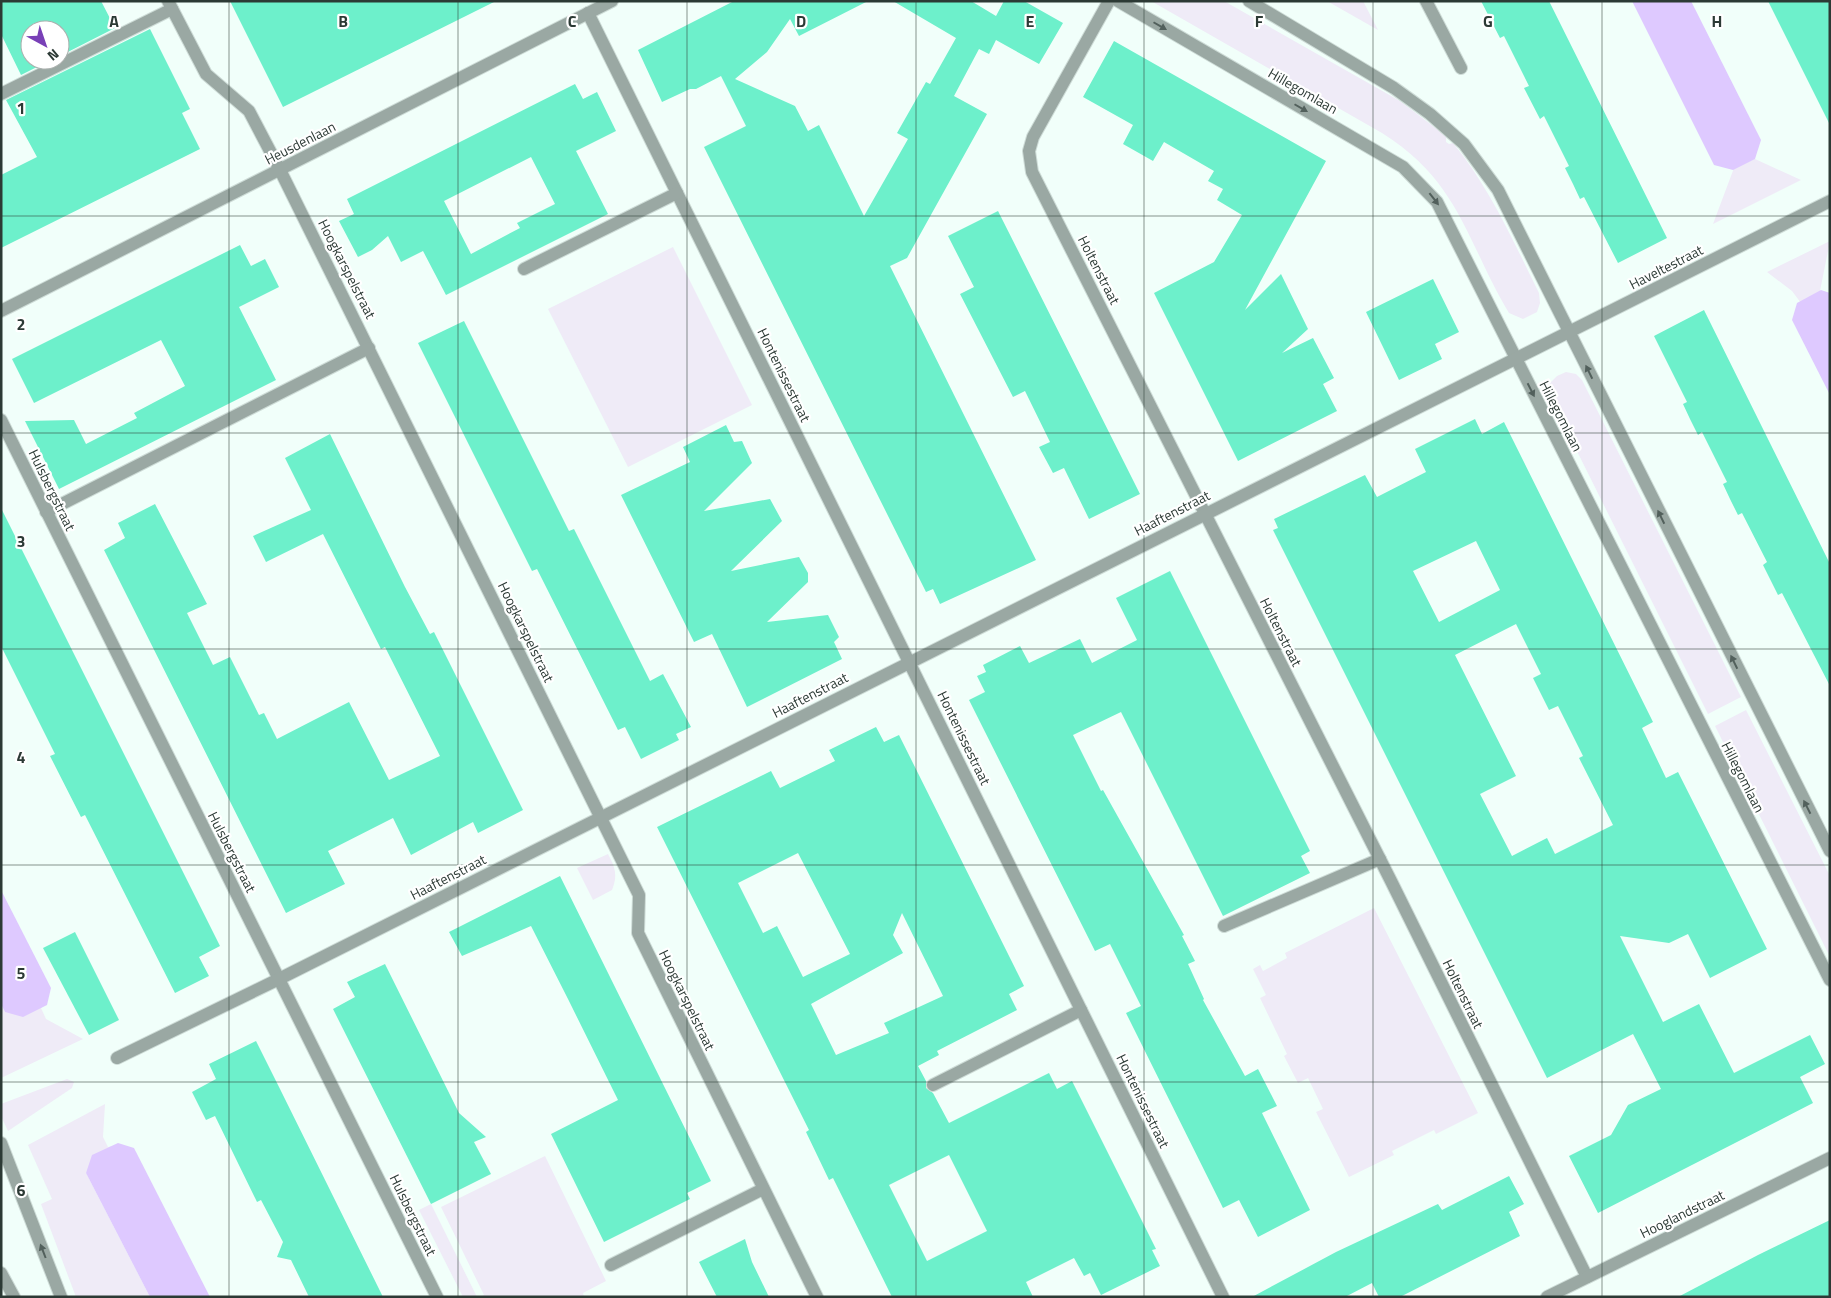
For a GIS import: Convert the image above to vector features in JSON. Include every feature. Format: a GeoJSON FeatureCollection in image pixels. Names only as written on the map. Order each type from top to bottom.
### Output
{"type":"FeatureCollection","features":[{"type":"Feature","properties":{"kind":"street","name":"Heusdenlaan"},"geometry":{"type":"LineString","coordinates":[[1,311],[612,1]]}},
{"type":"Feature","properties":{"kind":"street","name":"Holtenstraat"},"geometry":{"type":"LineString","coordinates":[[1109,1],[1033,137],[1029,151],[1032,172],[1380,859],[1587,1277]]}},
{"type":"Feature","properties":{"kind":"street","name":"Hillegomlaan"},"geometry":{"type":"LineString","coordinates":[[1118,1],[1403,167],[1437,202],[1830,980]]}},
{"type":"Feature","properties":{"kind":"street"},"geometry":{"type":"LineString","coordinates":[[1249,1],[1394,88],[1430,114],[1464,144],[1498,190],[1830,851]]}},
{"type":"Feature","properties":{"kind":"street"},"geometry":{"type":"LineString","coordinates":[[1426,1],[1461,68]]}},
{"type":"Feature","properties":{"kind":"street"},"geometry":{"type":"LineString","coordinates":[[1,94],[170,5]]}},
{"type":"Feature","properties":{"kind":"street","name":"Hoogkarspelstraat"},"geometry":{"type":"LineString","coordinates":[[170,5],[206,74],[249,111],[280,170],[639,895],[638,933],[817,1297]]}},
{"type":"Feature","properties":{"kind":"street","name":"Hontenissestraat"},"geometry":{"type":"LineString","coordinates":[[588,13],[1223,1297]]}},
{"type":"Feature","properties":{"kind":"street"},"geometry":{"type":"LineString","coordinates":[[524,269],[677,192]]}},
{"type":"Feature","properties":{"kind":"street","name":"Haveltestraat"},"geometry":{"type":"LineString","coordinates":[[1516,359],[1830,201]]}},
{"type":"Feature","properties":{"kind":"street"},"geometry":{"type":"LineString","coordinates":[[46,512],[369,348]]}},
{"type":"Feature","properties":{"kind":"street","name":"Haaftenstraat"},"geometry":{"type":"LineString","coordinates":[[117,1058],[279,979],[1205,513],[1516,359]]}},
{"type":"Feature","properties":{"kind":"street","name":"Hulsbergstraat"},"geometry":{"type":"LineString","coordinates":[[1,420],[437,1297]]}},
{"type":"Feature","properties":{"kind":"street"},"geometry":{"type":"LineString","coordinates":[[1224,926],[1380,859]]}},
{"type":"Feature","properties":{"kind":"street"},"geometry":{"type":"LineString","coordinates":[[933,1085],[1082,1010]]}},
{"type":"Feature","properties":{"kind":"street"},"geometry":{"type":"LineString","coordinates":[[1,1143],[61,1297]]}},
{"type":"Feature","properties":{"kind":"street","name":"Hooglandstraat"},"geometry":{"type":"LineString","coordinates":[[1547,1297],[1830,1158]]}},
{"type":"Feature","properties":{"kind":"street"},"geometry":{"type":"LineString","coordinates":[[611,1265],[763,1189]]}},
{"type":"Feature","properties":{"kind":"street"},"geometry":{"type":"LineString","coordinates":[[1,1273],[14,1297]]}},
{"type":"Feature","properties":{"kind":"shaded area"},"geometry":{"type":"Polygon","coordinates":[[[1151,1],[1224,1],[1400,101],[1446,136],[1446,142],[1449,144],[1453,143],[1478,178],[1510,235],[1539,293],[1540,303],[1537,312],[1523,319],[1509,313],[1494,287],[1459,214],[1429,172],[1408,152],[1382,133],[1151,1]]]}},
{"type":"Feature","properties":{"kind":"shaded area"},"geometry":{"type":"Polygon","coordinates":[[[1327,1],[1363,1],[1378,30],[1327,1]]]}},
{"type":"Feature","properties":{"kind":"shaded area"},"geometry":{"type":"Polygon","coordinates":[[[1632,1],[1691,1],[1761,140],[1755,159],[1733,170],[1714,165],[1632,1]]]}},
{"type":"Feature","properties":{"kind":"shaded area"},"geometry":{"type":"Polygon","coordinates":[[[1755,159],[1801,180],[1713,224],[1734,168],[1755,159]]]}},
{"type":"Feature","properties":{"kind":"shaded area"},"geometry":{"type":"Polygon","coordinates":[[[1830,241],[1820,291],[1801,303],[1792,291],[1767,272],[1830,241]]]}},
{"type":"Feature","properties":{"kind":"shaded area"},"geometry":{"type":"Polygon","coordinates":[[[673,247],[752,405],[628,467],[548,309],[673,247]]]}},
{"type":"Feature","properties":{"kind":"shaded area"},"geometry":{"type":"Polygon","coordinates":[[[1821,290],[1830,293],[1830,395],[1792,320],[1797,303],[1821,290]]]}},
{"type":"Feature","properties":{"kind":"shaded area"},"geometry":{"type":"Polygon","coordinates":[[[1566,372],[1576,374],[1582,380],[1741,697],[1708,714],[1550,397],[1550,383],[1557,376],[1566,372]]]}},
{"type":"Feature","properties":{"kind":"shaded area"},"geometry":{"type":"Polygon","coordinates":[[[1746,710],[1830,876],[1830,957],[1715,726],[1746,710]]]}},
{"type":"Feature","properties":{"kind":"shaded area"},"geometry":{"type":"Polygon","coordinates":[[[608,854],[615,871],[614,885],[612,890],[593,900],[577,868],[608,854]]]}},
{"type":"Feature","properties":{"kind":"shaded area"},"geometry":{"type":"Polygon","coordinates":[[[1,890],[51,988],[47,1005],[23,1017],[5,1012],[1,1004],[1,890]]]}},
{"type":"Feature","properties":{"kind":"shaded area"},"geometry":{"type":"Polygon","coordinates":[[[1374,908],[1478,1113],[1436,1134],[1434,1130],[1392,1151],[1394,1155],[1349,1177],[1316,1112],[1323,1109],[1308,1078],[1298,1083],[1284,1056],[1287,1054],[1260,998],[1266,995],[1253,969],[1260,965],[1263,971],[1287,958],[1285,953],[1374,908]]]}},
{"type":"Feature","properties":{"kind":"shaded area"},"geometry":{"type":"Polygon","coordinates":[[[1,1004],[5,1012],[26,1015],[44,1005],[41,1008],[46,1019],[83,1039],[1,1078],[1,1004]]]}},
{"type":"Feature","properties":{"kind":"shaded area"},"geometry":{"type":"Polygon","coordinates":[[[67,1079],[74,1082],[72,1088],[8,1131],[1,1116],[1,1104],[67,1079]]]}},
{"type":"Feature","properties":{"kind":"shaded area"},"geometry":{"type":"Polygon","coordinates":[[[105,1104],[103,1137],[108,1147],[114,1146],[96,1155],[86,1173],[150,1297],[76,1297],[41,1204],[52,1199],[28,1145],[105,1104]]]}},
{"type":"Feature","properties":{"kind":"shaded area"},"geometry":{"type":"Polygon","coordinates":[[[118,1143],[134,1148],[210,1297],[150,1297],[86,1173],[92,1155],[118,1143]]]}},
{"type":"Feature","properties":{"kind":"shaded area"},"geometry":{"type":"Polygon","coordinates":[[[545,1156],[606,1281],[583,1293],[584,1297],[481,1297],[484,1295],[441,1207],[545,1156]]]}},
{"type":"Feature","properties":{"kind":"shaded area"},"geometry":{"type":"Polygon","coordinates":[[[431,1204],[477,1297],[463,1297],[419,1210],[431,1204]]]}},
{"type":"Feature","properties":{"kind":"building"},"geometry":{"type":"Polygon","coordinates":[[[1,1],[101,1],[115,28],[70,51],[70,20],[20,20],[20,70],[31,70],[21,75],[1,34],[1,1]]]}},
{"type":"Feature","properties":{"kind":"building"},"geometry":{"type":"Polygon","coordinates":[[[230,1],[496,1],[283,107],[230,1]]]}},
{"type":"Feature","properties":{"kind":"building"},"geometry":{"type":"Polygon","coordinates":[[[734,1],[868,1],[799,36],[790,19],[767,52],[735,79],[795,106],[808,131],[819,125],[864,216],[908,139],[897,133],[926,82],[930,84],[956,38],[893,1],[971,1],[996,16],[1004,1],[1024,1],[1063,23],[1039,64],[996,40],[989,54],[979,49],[954,96],[987,114],[907,258],[890,266],[1036,560],[940,604],[933,589],[926,592],[704,147],[746,126],[721,76],[696,89],[690,89],[662,102],[638,50],[734,1]]]}},
{"type":"Feature","properties":{"kind":"building"},"geometry":{"type":"Polygon","coordinates":[[[1481,1],[1549,1],[1667,238],[1618,263],[1584,197],[1580,199],[1565,168],[1569,166],[1544,116],[1540,119],[1524,88],[1529,86],[1504,36],[1500,38],[1481,1]]]}},
{"type":"Feature","properties":{"kind":"building"},"geometry":{"type":"Polygon","coordinates":[[[1768,1],[1830,1],[1830,125],[1768,1]]]}},
{"type":"Feature","properties":{"kind":"building"},"geometry":{"type":"Polygon","coordinates":[[[150,29],[190,109],[182,113],[200,149],[1,248],[1,175],[37,157],[6,100],[150,29]]]}},
{"type":"Feature","properties":{"kind":"building"},"geometry":{"type":"Polygon","coordinates":[[[1114,41],[1326,161],[1245,310],[1281,274],[1308,329],[1282,353],[1313,338],[1334,378],[1323,384],[1337,411],[1238,461],[1154,293],[1214,262],[1242,215],[1217,200],[1223,189],[1208,181],[1214,171],[1164,142],[1153,161],[1123,144],[1133,125],[1083,97],[1114,41]]]}},
{"type":"Feature","properties":{"kind":"building"},"geometry":{"type":"Polygon","coordinates":[[[575,84],[583,99],[597,92],[616,131],[576,151],[608,214],[446,295],[423,251],[401,262],[388,236],[372,250],[358,257],[339,221],[354,214],[347,199],[575,84]],[[531,157],[444,201],[471,254],[520,228],[517,223],[555,204],[531,157]]]}},
{"type":"Feature","properties":{"kind":"building"},"geometry":{"type":"Polygon","coordinates":[[[998,211],[1140,494],[1089,519],[1064,468],[1053,473],[1039,447],[1050,442],[1025,391],[1013,397],[960,294],[974,287],[948,236],[998,211]]]}},
{"type":"Feature","properties":{"kind":"building"},"geometry":{"type":"Polygon","coordinates":[[[240,245],[251,266],[265,259],[279,287],[239,307],[276,380],[59,489],[25,421],[74,420],[86,444],[137,418],[134,413],[185,386],[161,340],[34,403],[12,359],[240,245]]]}},
{"type":"Feature","properties":{"kind":"building"},"geometry":{"type":"Polygon","coordinates":[[[1433,279],[1459,332],[1435,344],[1442,359],[1399,380],[1366,312],[1433,279]]]}},
{"type":"Feature","properties":{"kind":"building"},"geometry":{"type":"Polygon","coordinates":[[[1704,310],[1830,564],[1830,686],[1782,593],[1778,595],[1763,565],[1767,562],[1742,513],[1738,515],[1730,499],[1723,484],[1727,482],[1702,432],[1698,435],[1690,419],[1683,404],[1687,402],[1654,336],[1704,310]]]}},
{"type":"Feature","properties":{"kind":"building"},"geometry":{"type":"Polygon","coordinates":[[[464,321],[569,531],[574,529],[650,681],[663,674],[691,727],[676,734],[679,740],[641,759],[625,727],[618,730],[537,569],[532,571],[418,343],[464,321]]]}},
{"type":"Feature","properties":{"kind":"building"},"geometry":{"type":"Polygon","coordinates":[[[1475,419],[1482,434],[1504,422],[1653,722],[1642,728],[1666,778],[1678,772],[1767,949],[1710,978],[1688,934],[1669,943],[1620,936],[1663,1022],[1699,1004],[1734,1073],[1810,1035],[1825,1064],[1800,1077],[1813,1103],[1598,1213],[1569,1156],[1611,1135],[1628,1105],[1661,1089],[1633,1034],[1547,1078],[1273,530],[1278,528],[1274,519],[1365,475],[1377,497],[1426,472],[1415,449],[1475,419]],[[1476,541],[1413,571],[1439,622],[1500,590],[1476,541]],[[1516,624],[1455,655],[1516,776],[1480,794],[1512,856],[1547,838],[1555,854],[1613,825],[1579,758],[1583,756],[1558,706],[1549,710],[1533,678],[1541,674],[1516,624]]]}},
{"type":"Feature","properties":{"kind":"building"},"geometry":{"type":"Polygon","coordinates":[[[726,425],[734,442],[742,441],[752,463],[704,511],[770,499],[782,521],[731,571],[799,557],[808,573],[808,582],[767,622],[828,615],[839,637],[834,642],[842,659],[747,707],[712,634],[694,642],[621,495],[690,462],[683,447],[726,425]]]}},
{"type":"Feature","properties":{"kind":"building"},"geometry":{"type":"Polygon","coordinates":[[[330,434],[405,587],[430,634],[434,632],[523,810],[478,833],[473,822],[411,855],[393,818],[328,851],[345,884],[286,913],[104,550],[125,538],[118,523],[155,504],[207,604],[187,613],[213,665],[230,657],[259,715],[264,713],[277,739],[349,702],[389,780],[440,756],[385,647],[381,649],[323,534],[266,562],[253,536],[311,510],[285,458],[330,434]]]}},
{"type":"Feature","properties":{"kind":"building"},"geometry":{"type":"Polygon","coordinates":[[[1,508],[220,946],[199,957],[209,976],[175,993],[85,815],[81,817],[50,756],[55,754],[1,646],[1,508]]]}},
{"type":"Feature","properties":{"kind":"building"},"geometry":{"type":"Polygon","coordinates":[[[1170,571],[1310,851],[1301,856],[1310,873],[1223,916],[1121,712],[1073,735],[1101,791],[1103,790],[1184,935],[1182,936],[1195,961],[1188,964],[1203,1000],[1245,1076],[1258,1069],[1277,1106],[1262,1113],[1310,1210],[1258,1237],[1239,1200],[1223,1208],[1126,1013],[1141,1006],[1110,944],[1095,951],[969,700],[985,692],[977,676],[986,672],[983,665],[1020,646],[1029,663],[1080,639],[1092,663],[1137,640],[1116,598],[1170,571]]]}},
{"type":"Feature","properties":{"kind":"building"},"geometry":{"type":"Polygon","coordinates":[[[876,727],[884,742],[899,735],[1024,986],[1009,994],[1017,1010],[937,1051],[939,1055],[918,1066],[926,1081],[926,1088],[933,1093],[949,1123],[1049,1073],[1057,1089],[1072,1081],[1156,1249],[1152,1250],[1160,1266],[1101,1295],[1090,1273],[1084,1276],[1074,1258],[1026,1282],[1033,1297],[892,1297],[833,1178],[829,1180],[806,1132],[809,1130],[657,827],[771,771],[780,788],[835,761],[829,750],[876,727]],[[798,853],[738,883],[763,933],[777,926],[803,977],[850,954],[798,853]],[[902,913],[893,935],[903,953],[811,1004],[836,1055],[889,1033],[884,1023],[943,996],[902,913]],[[949,1155],[889,1185],[927,1261],[987,1231],[949,1155]]]}},
{"type":"Feature","properties":{"kind":"building"},"geometry":{"type":"Polygon","coordinates":[[[560,876],[711,1181],[687,1193],[690,1199],[604,1242],[551,1134],[618,1100],[568,999],[531,926],[462,956],[449,932],[560,876]]]}},
{"type":"Feature","properties":{"kind":"building"},"geometry":{"type":"Polygon","coordinates":[[[75,932],[119,1020],[89,1035],[43,948],[75,932]]]}},
{"type":"Feature","properties":{"kind":"building"},"geometry":{"type":"Polygon","coordinates":[[[385,964],[459,1113],[486,1137],[474,1142],[491,1174],[431,1204],[333,1009],[355,997],[347,982],[385,964]]]}},
{"type":"Feature","properties":{"kind":"building"},"geometry":{"type":"Polygon","coordinates":[[[256,1041],[383,1297],[309,1297],[291,1260],[277,1257],[283,1242],[261,1200],[257,1202],[215,1116],[206,1120],[192,1092],[216,1079],[209,1064],[256,1041]]]}},
{"type":"Feature","properties":{"kind":"building"},"geometry":{"type":"Polygon","coordinates":[[[1509,1176],[1524,1204],[1509,1212],[1520,1236],[1400,1297],[1379,1297],[1372,1283],[1345,1297],[1252,1297],[1336,1252],[1438,1204],[1442,1210],[1509,1176]]]}},
{"type":"Feature","properties":{"kind":"building"},"geometry":{"type":"Polygon","coordinates":[[[1830,1220],[1830,1297],[1678,1297],[1758,1255],[1830,1220]]]}},
{"type":"Feature","properties":{"kind":"building"},"geometry":{"type":"Polygon","coordinates":[[[745,1239],[752,1262],[769,1297],[717,1297],[699,1262],[745,1239]]]}}]}
